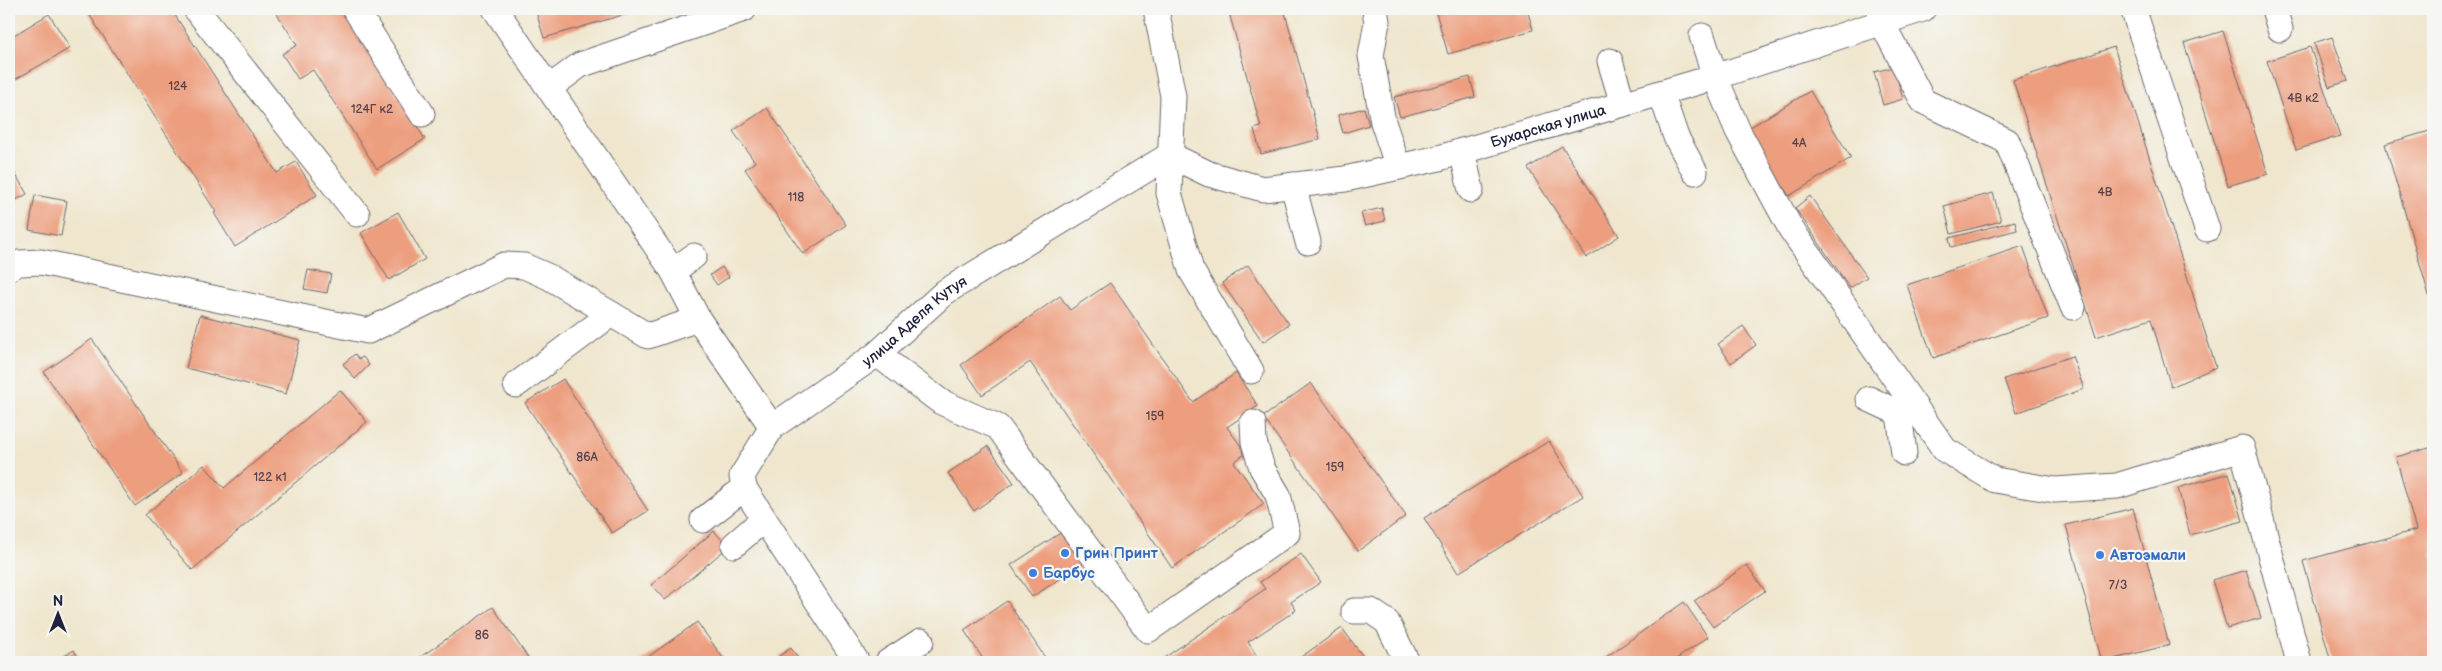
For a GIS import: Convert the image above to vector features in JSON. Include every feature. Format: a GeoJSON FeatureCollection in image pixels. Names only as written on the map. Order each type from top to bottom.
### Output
{"type":"FeatureCollection","features":[{"type":"Feature","properties":{"kind":"street"},"geometry":{"type":"LineString","coordinates":[[196,9],[356,214]]}},
{"type":"Feature","properties":{"kind":"street"},"geometry":{"type":"LineString","coordinates":[[355,9],[422,114]]}},
{"type":"Feature","properties":{"kind":"street"},"geometry":{"type":"LineString","coordinates":[[495,9],[673,271],[698,319],[772,427]]}},
{"type":"Feature","properties":{"kind":"street"},"geometry":{"type":"LineString","coordinates":[[549,88],[580,65],[744,9]]}},
{"type":"Feature","properties":{"kind":"street"},"geometry":{"type":"LineString","coordinates":[[1156,9],[1174,96],[1169,193],[1190,270],[1250,371]]}},
{"type":"Feature","properties":{"kind":"street"},"geometry":{"type":"LineString","coordinates":[[1375,9],[1377,22],[1370,56],[1383,122],[1398,167]]}},
{"type":"Feature","properties":{"kind":"street","name":"Бухарская улица"},"geometry":{"type":"LineString","coordinates":[[1170,155],[1209,174],[1263,189],[1345,179],[1462,151],[1661,93],[1715,77],[1881,16],[1923,9]]}},
{"type":"Feature","properties":{"kind":"street"},"geometry":{"type":"LineString","coordinates":[[2133,9],[2207,229]]}},
{"type":"Feature","properties":{"kind":"street"},"geometry":{"type":"LineString","coordinates":[[1881,16],[1923,101],[2007,141],[2074,307]]}},
{"type":"Feature","properties":{"kind":"street"},"geometry":{"type":"LineString","coordinates":[[1702,36],[1715,77],[1738,130],[1791,229],[1907,410],[1945,450],[1995,480],[2055,490],[2117,486],[2242,448],[2299,662]]}},
{"type":"Feature","properties":{"kind":"street"},"geometry":{"type":"LineString","coordinates":[[1610,61],[1623,104]]}},
{"type":"Feature","properties":{"kind":"street"},"geometry":{"type":"LineString","coordinates":[[1661,93],[1676,137],[1695,172]]}},
{"type":"Feature","properties":{"kind":"street"},"geometry":{"type":"LineString","coordinates":[[1462,151],[1471,190]]}},
{"type":"Feature","properties":{"kind":"street","name":"улица Аделя Кутуя"},"geometry":{"type":"LineString","coordinates":[[744,488],[742,476],[772,427],[877,354],[945,292],[1170,155]]}},
{"type":"Feature","properties":{"kind":"street"},"geometry":{"type":"LineString","coordinates":[[1293,185],[1308,242]]}},
{"type":"Feature","properties":{"kind":"street"},"geometry":{"type":"LineString","coordinates":[[673,271],[694,256]]}},
{"type":"Feature","properties":{"kind":"street"},"geometry":{"type":"LineString","coordinates":[[9,268],[19,263],[41,262],[368,331],[504,265],[524,266],[549,277],[648,336],[698,319]]}},
{"type":"Feature","properties":{"kind":"street"},"geometry":{"type":"LineString","coordinates":[[516,385],[611,314]]}},
{"type":"Feature","properties":{"kind":"street"},"geometry":{"type":"LineString","coordinates":[[877,354],[941,402],[998,427],[1148,630],[1287,533],[1278,495],[1262,468],[1254,442],[1253,422]]}},
{"type":"Feature","properties":{"kind":"street"},"geometry":{"type":"LineString","coordinates":[[1869,399],[1907,410]]}},
{"type":"Feature","properties":{"kind":"street"},"geometry":{"type":"LineString","coordinates":[[1904,454],[1907,410]]}},
{"type":"Feature","properties":{"kind":"street"},"geometry":{"type":"LineString","coordinates":[[703,520],[744,488],[857,662]]}},
{"type":"Feature","properties":{"kind":"street"},"geometry":{"type":"LineString","coordinates":[[734,545],[764,519]]}},
{"type":"Feature","properties":{"kind":"street"},"geometry":{"type":"LineString","coordinates":[[1354,611],[1371,611],[1387,622],[1407,662]]}},
{"type":"Feature","properties":{"kind":"street"},"geometry":{"type":"LineString","coordinates":[[888,662],[921,641]]}},
{"type":"Feature","properties":{"kind":"building"},"geometry":{"type":"Polygon","coordinates":[[[91,9],[171,9],[277,173],[296,162],[317,195],[235,247],[214,213],[216,212],[87,11],[91,9]]]}},
{"type":"Feature","properties":{"kind":"building"},"geometry":{"type":"Polygon","coordinates":[[[274,9],[342,9],[425,139],[377,169],[313,70],[298,79],[282,54],[297,45],[274,9]]]}},
{"type":"Feature","properties":{"kind":"building"},"geometry":{"type":"Polygon","coordinates":[[[535,9],[643,9],[544,38],[535,9]]]}},
{"type":"Feature","properties":{"kind":"building"},"geometry":{"type":"Polygon","coordinates":[[[1228,9],[1284,9],[1320,139],[1261,154],[1254,129],[1261,127],[1228,9]]]}},
{"type":"Feature","properties":{"kind":"building"},"geometry":{"type":"Polygon","coordinates":[[[1435,9],[1527,9],[1533,30],[1448,54],[1435,9]]]}},
{"type":"Feature","properties":{"kind":"building"},"geometry":{"type":"Polygon","coordinates":[[[49,14],[70,48],[9,83],[9,38],[49,14]]]}},
{"type":"Feature","properties":{"kind":"building"},"geometry":{"type":"Polygon","coordinates":[[[2223,31],[2268,174],[2228,186],[2184,43],[2223,31]]]}},
{"type":"Feature","properties":{"kind":"building"},"geometry":{"type":"Polygon","coordinates":[[[2332,37],[2348,81],[2329,87],[2314,43],[2332,37]]]}},
{"type":"Feature","properties":{"kind":"building"},"geometry":{"type":"Polygon","coordinates":[[[2114,47],[2216,367],[2171,387],[2151,319],[2096,337],[2013,80],[2114,47]]]}},
{"type":"Feature","properties":{"kind":"building"},"geometry":{"type":"Polygon","coordinates":[[[2310,47],[2340,136],[2296,150],[2267,61],[2310,47]]]}},
{"type":"Feature","properties":{"kind":"building"},"geometry":{"type":"Polygon","coordinates":[[[1894,67],[1903,99],[1883,105],[1874,72],[1894,67]]]}},
{"type":"Feature","properties":{"kind":"building"},"geometry":{"type":"Polygon","coordinates":[[[1470,77],[1475,97],[1400,117],[1394,97],[1470,77]]]}},
{"type":"Feature","properties":{"kind":"building"},"geometry":{"type":"Polygon","coordinates":[[[1810,91],[1851,158],[1789,196],[1747,129],[1810,91]]]}},
{"type":"Feature","properties":{"kind":"building"},"geometry":{"type":"Polygon","coordinates":[[[767,108],[846,225],[803,254],[745,169],[755,162],[733,131],[767,108]]]}},
{"type":"Feature","properties":{"kind":"building"},"geometry":{"type":"Polygon","coordinates":[[[1364,108],[1369,125],[1343,133],[1338,115],[1364,108]]]}},
{"type":"Feature","properties":{"kind":"building"},"geometry":{"type":"Polygon","coordinates":[[[2433,130],[2433,309],[2385,144],[2433,130]]]}},
{"type":"Feature","properties":{"kind":"building"},"geometry":{"type":"Polygon","coordinates":[[[1562,146],[1619,236],[1586,258],[1528,168],[1562,146]]]}},
{"type":"Feature","properties":{"kind":"building"},"geometry":{"type":"Polygon","coordinates":[[[9,163],[27,194],[9,204],[9,163]]]}},
{"type":"Feature","properties":{"kind":"building"},"geometry":{"type":"Polygon","coordinates":[[[1993,193],[2001,221],[1951,234],[1944,206],[1993,193]]]}},
{"type":"Feature","properties":{"kind":"building"},"geometry":{"type":"Polygon","coordinates":[[[35,195],[67,201],[61,236],[29,230],[35,195]]]}},
{"type":"Feature","properties":{"kind":"building"},"geometry":{"type":"Polygon","coordinates":[[[1810,196],[1867,277],[1850,288],[1795,208],[1810,196]]]}},
{"type":"Feature","properties":{"kind":"building"},"geometry":{"type":"Polygon","coordinates":[[[1382,208],[1385,221],[1365,226],[1361,213],[1382,208]]]}},
{"type":"Feature","properties":{"kind":"building"},"geometry":{"type":"Polygon","coordinates":[[[398,212],[425,259],[389,280],[361,233],[398,212]]]}},
{"type":"Feature","properties":{"kind":"building"},"geometry":{"type":"Polygon","coordinates":[[[2015,221],[2017,230],[1951,247],[1949,238],[2015,221]]]}},
{"type":"Feature","properties":{"kind":"building"},"geometry":{"type":"Polygon","coordinates":[[[2023,246],[2048,318],[1933,358],[1907,285],[2023,246]]]}},
{"type":"Feature","properties":{"kind":"building"},"geometry":{"type":"Polygon","coordinates":[[[1248,265],[1289,324],[1263,342],[1222,283],[1248,265]]]}},
{"type":"Feature","properties":{"kind":"building"},"geometry":{"type":"Polygon","coordinates":[[[722,267],[729,277],[717,285],[710,275],[722,267]]]}},
{"type":"Feature","properties":{"kind":"building"},"geometry":{"type":"Polygon","coordinates":[[[308,270],[331,274],[327,293],[304,289],[308,270]]]}},
{"type":"Feature","properties":{"kind":"building"},"geometry":{"type":"Polygon","coordinates":[[[1110,283],[1193,402],[1236,373],[1258,406],[1227,427],[1246,453],[1234,462],[1264,504],[1172,568],[1030,362],[982,395],[961,365],[1060,296],[1070,310],[1110,283]]]}},
{"type":"Feature","properties":{"kind":"building"},"geometry":{"type":"Polygon","coordinates":[[[200,315],[300,340],[286,394],[186,368],[200,315]]]}},
{"type":"Feature","properties":{"kind":"building"},"geometry":{"type":"Polygon","coordinates":[[[1743,326],[1756,345],[1731,363],[1718,344],[1743,326]]]}},
{"type":"Feature","properties":{"kind":"building"},"geometry":{"type":"Polygon","coordinates":[[[92,339],[183,473],[135,506],[44,372],[92,339]]]}},
{"type":"Feature","properties":{"kind":"building"},"geometry":{"type":"Polygon","coordinates":[[[355,354],[359,359],[363,357],[369,365],[355,379],[343,364],[355,354]]]}},
{"type":"Feature","properties":{"kind":"building"},"geometry":{"type":"Polygon","coordinates":[[[2072,356],[2084,389],[2016,413],[2004,379],[2072,356]]]}},
{"type":"Feature","properties":{"kind":"building"},"geometry":{"type":"Polygon","coordinates":[[[563,379],[648,511],[612,533],[525,403],[563,379]]]}},
{"type":"Feature","properties":{"kind":"building"},"geometry":{"type":"Polygon","coordinates":[[[1311,383],[1406,516],[1358,551],[1263,417],[1311,383]]]}},
{"type":"Feature","properties":{"kind":"building"},"geometry":{"type":"Polygon","coordinates":[[[340,390],[367,422],[192,570],[145,515],[204,465],[224,488],[340,390]]]}},
{"type":"Feature","properties":{"kind":"building"},"geometry":{"type":"Polygon","coordinates":[[[1549,441],[1583,496],[1458,573],[1424,518],[1549,441]]]}},
{"type":"Feature","properties":{"kind":"building"},"geometry":{"type":"Polygon","coordinates":[[[988,446],[1014,483],[974,511],[948,473],[988,446]]]}},
{"type":"Feature","properties":{"kind":"building"},"geometry":{"type":"Polygon","coordinates":[[[2433,447],[2433,662],[2331,662],[2303,561],[2416,530],[2396,457],[2433,447]]]}},
{"type":"Feature","properties":{"kind":"building"},"geometry":{"type":"Polygon","coordinates":[[[2229,473],[2243,521],[2190,535],[2178,488],[2229,473]]]}},
{"type":"Feature","properties":{"kind":"building"},"geometry":{"type":"Polygon","coordinates":[[[2133,508],[2169,645],[2102,662],[2066,525],[2133,508]]]}},
{"type":"Feature","properties":{"kind":"building"},"geometry":{"type":"Polygon","coordinates":[[[1068,528],[1089,560],[1032,597],[1011,565],[1068,528]]]}},
{"type":"Feature","properties":{"kind":"building"},"geometry":{"type":"Polygon","coordinates":[[[714,531],[728,547],[665,600],[651,585],[714,531]]]}},
{"type":"Feature","properties":{"kind":"building"},"geometry":{"type":"Polygon","coordinates":[[[1301,554],[1321,582],[1291,602],[1296,610],[1248,642],[1258,658],[1252,662],[1158,662],[1265,589],[1260,582],[1301,554]]]}},
{"type":"Feature","properties":{"kind":"building"},"geometry":{"type":"Polygon","coordinates":[[[1747,565],[1765,591],[1713,627],[1694,601],[1747,565]]]}},
{"type":"Feature","properties":{"kind":"building"},"geometry":{"type":"Polygon","coordinates":[[[2246,570],[2261,618],[2227,628],[2212,580],[2246,570]]]}},
{"type":"Feature","properties":{"kind":"building"},"geometry":{"type":"Polygon","coordinates":[[[1007,601],[1048,662],[985,662],[964,630],[1007,601]]]}},
{"type":"Feature","properties":{"kind":"building"},"geometry":{"type":"Polygon","coordinates":[[[1684,602],[1708,637],[1672,662],[1599,662],[1684,602]]]}},
{"type":"Feature","properties":{"kind":"building"},"geometry":{"type":"Polygon","coordinates":[[[493,607],[531,662],[413,662],[493,607]]]}},
{"type":"Feature","properties":{"kind":"building"},"geometry":{"type":"Polygon","coordinates":[[[697,622],[726,662],[641,662],[697,622]]]}},
{"type":"Feature","properties":{"kind":"building"},"geometry":{"type":"Polygon","coordinates":[[[1342,628],[1367,662],[1294,662],[1342,628]]]}},
{"type":"Feature","properties":{"kind":"building"},"geometry":{"type":"Polygon","coordinates":[[[791,648],[801,662],[784,662],[779,656],[791,648]]]}},
{"type":"Feature","properties":{"kind":"building"},"geometry":{"type":"Polygon","coordinates":[[[74,650],[81,662],[54,662],[74,650]]]}},
{"type":"Feature","properties":{"kind":"place","name":"Грин Принт"},"geometry":{"type":"Point","coordinates":[1065,553]}},
{"type":"Feature","properties":{"kind":"place","name":"Автоэмали"},"geometry":{"type":"Point","coordinates":[2100,555]}},
{"type":"Feature","properties":{"kind":"place","name":"Барбус"},"geometry":{"type":"Point","coordinates":[1033,573]}}]}
